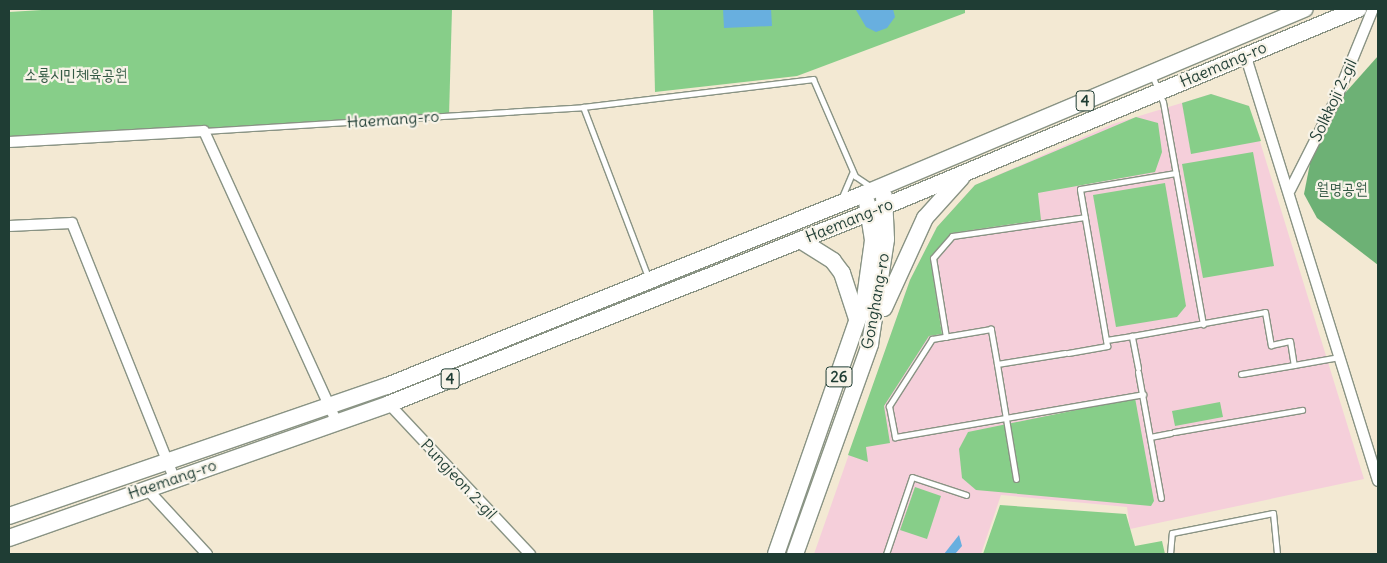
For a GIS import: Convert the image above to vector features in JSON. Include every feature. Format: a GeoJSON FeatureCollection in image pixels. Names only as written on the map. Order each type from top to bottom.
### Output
{"type":"FeatureCollection","features":[{"type":"Feature","properties":{"kind":"main road","name":"Haemang-ro"},"geometry":{"type":"LineString","coordinates":[[9,516],[166,459],[329,406],[864,194],[1305,9]]}},
{"type":"Feature","properties":{"kind":"main road","name":"Haemang-ro"},"geometry":{"type":"LineString","coordinates":[[9,538],[174,478],[337,424],[389,404],[871,212],[1245,54],[1358,9]]}},
{"type":"Feature","properties":{"kind":"main road","name":"26"},"geometry":{"type":"LineString","coordinates":[[870,344],[925,218],[970,170]]}},
{"type":"Feature","properties":{"kind":"main road","name":"Gonghang-ro"},"geometry":{"type":"LineString","coordinates":[[795,554],[870,344],[885,248],[886,205],[881,187]]}},
{"type":"Feature","properties":{"kind":"main road","name":"Gonghang-ro"},"geometry":{"type":"LineString","coordinates":[[776,554],[857,324],[873,240],[871,212],[864,194]]}},
{"type":"Feature","properties":{"kind":"main road"},"geometry":{"type":"LineString","coordinates":[[800,240],[826,256],[842,273],[854,301],[857,324]]}},
{"type":"Feature","properties":{"kind":"street","name":"Solkkoji 2-gil"},"geometry":{"type":"LineString","coordinates":[[1290,190],[1336,97],[1373,9]]}},
{"type":"Feature","properties":{"kind":"street"},"geometry":{"type":"LineString","coordinates":[[1245,54],[1290,190],[1378,481]]}},
{"type":"Feature","properties":{"kind":"street"},"geometry":{"type":"LineString","coordinates":[[204,132],[337,424]]}},
{"type":"Feature","properties":{"kind":"street","name":"Haemang-ro"},"geometry":{"type":"LineString","coordinates":[[9,142],[204,132]]}},
{"type":"Feature","properties":{"kind":"street"},"geometry":{"type":"LineString","coordinates":[[9,226],[72,223],[174,478]]}},
{"type":"Feature","properties":{"kind":"street","name":"Pungjeon 2-gil"},"geometry":{"type":"LineString","coordinates":[[389,404],[530,554]]}},
{"type":"Feature","properties":{"kind":"street"},"geometry":{"type":"LineString","coordinates":[[146,488],[207,554]]}},
{"type":"Feature","properties":{"kind":"lane"},"geometry":{"type":"LineString","coordinates":[[1151,74],[1159,90],[1176,172],[1202,324]]}},
{"type":"Feature","properties":{"kind":"lane","name":"Haemang-ro"},"geometry":{"type":"LineString","coordinates":[[204,132],[583,108],[813,79],[853,170]]}},
{"type":"Feature","properties":{"kind":"lane"},"geometry":{"type":"LineString","coordinates":[[583,108],[649,280]]}},
{"type":"Feature","properties":{"kind":"lane"},"geometry":{"type":"LineString","coordinates":[[853,170],[862,184],[881,187]]}},
{"type":"Feature","properties":{"kind":"lane"},"geometry":{"type":"LineString","coordinates":[[832,206],[847,192],[853,170]]}},
{"type":"Feature","properties":{"kind":"lane"},"geometry":{"type":"LineString","coordinates":[[997,364],[1107,346],[1080,189],[1176,172]]}},
{"type":"Feature","properties":{"kind":"lane"},"geometry":{"type":"LineString","coordinates":[[946,337],[934,258],[952,236],[1085,217]]}},
{"type":"Feature","properties":{"kind":"lane"},"geometry":{"type":"LineString","coordinates":[[1106,340],[1265,312],[1271,345],[1290,342],[1294,365]]}},
{"type":"Feature","properties":{"kind":"lane"},"geometry":{"type":"LineString","coordinates":[[1016,479],[1006,418],[997,364],[990,329],[932,339],[889,406],[895,437],[1006,418],[1143,394]]}},
{"type":"Feature","properties":{"kind":"lane"},"geometry":{"type":"LineString","coordinates":[[1132,336],[1161,498]]}},
{"type":"Feature","properties":{"kind":"lane"},"geometry":{"type":"LineString","coordinates":[[1241,374],[1341,356]]}},
{"type":"Feature","properties":{"kind":"lane"},"geometry":{"type":"LineString","coordinates":[[1150,437],[1302,410]]}},
{"type":"Feature","properties":{"kind":"lane"},"geometry":{"type":"LineString","coordinates":[[886,554],[912,477],[966,495]]}},
{"type":"Feature","properties":{"kind":"lane"},"geometry":{"type":"LineString","coordinates":[[1170,554],[1172,533],[1273,512],[1277,554]]}},
{"type":"Feature","properties":{"kind":"shaded area"},"geometry":{"type":"Polygon","coordinates":[[[1211,94],[1249,106],[1364,479],[1130,529],[1127,507],[1001,495],[981,554],[814,554],[910,280],[937,227],[975,185],[1113,124],[1211,94]]]}},
{"type":"Feature","properties":{"kind":"green space","name":"소룡시민체육공원"},"geometry":{"type":"Polygon","coordinates":[[[58,9],[452,9],[449,116],[9,142],[9,12],[58,9]]]}},
{"type":"Feature","properties":{"kind":"green space"},"geometry":{"type":"Polygon","coordinates":[[[653,9],[965,9],[965,13],[797,76],[655,92],[653,9]]]}},
{"type":"Feature","properties":{"kind":"green space","name":"월명공원"},"geometry":{"type":"Polygon","coordinates":[[[1378,56],[1378,265],[1317,218],[1304,194],[1314,143],[1330,110],[1378,56]]]}},
{"type":"Feature","properties":{"kind":"green space"},"geometry":{"type":"Polygon","coordinates":[[[1211,94],[1249,106],[1261,141],[1191,154],[1182,103],[1211,94]]]}},
{"type":"Feature","properties":{"kind":"green space"},"geometry":{"type":"Polygon","coordinates":[[[1136,117],[1158,123],[1162,152],[1155,172],[1038,193],[1041,220],[952,233],[930,257],[942,334],[929,336],[884,406],[890,443],[866,447],[868,462],[848,455],[910,280],[937,227],[975,185],[1136,117]]]}},
{"type":"Feature","properties":{"kind":"green space"},"geometry":{"type":"Polygon","coordinates":[[[1253,152],[1274,266],[1203,278],[1182,164],[1253,152]]]}},
{"type":"Feature","properties":{"kind":"green space"},"geometry":{"type":"Polygon","coordinates":[[[1165,183],[1186,306],[1177,317],[1116,327],[1093,195],[1165,183]]]}},
{"type":"Feature","properties":{"kind":"green space"},"geometry":{"type":"Polygon","coordinates":[[[1135,398],[1154,501],[1151,506],[976,490],[962,478],[959,449],[968,432],[1135,398]]]}},
{"type":"Feature","properties":{"kind":"green space"},"geometry":{"type":"Polygon","coordinates":[[[1220,402],[1223,417],[1175,426],[1172,411],[1220,402]]]}},
{"type":"Feature","properties":{"kind":"green space"},"geometry":{"type":"Polygon","coordinates":[[[915,487],[941,496],[927,539],[900,530],[915,487]]]}},
{"type":"Feature","properties":{"kind":"green space"},"geometry":{"type":"Polygon","coordinates":[[[1000,505],[1126,514],[1135,546],[1162,541],[1165,554],[983,554],[1000,505]]]}},
{"type":"Feature","properties":{"kind":"water"},"geometry":{"type":"Polygon","coordinates":[[[723,9],[771,9],[772,26],[724,28],[723,9]]]}},
{"type":"Feature","properties":{"kind":"water"},"geometry":{"type":"Polygon","coordinates":[[[848,9],[893,9],[895,17],[887,28],[876,32],[866,27],[856,10],[848,9]]]}},
{"type":"Feature","properties":{"kind":"water"},"geometry":{"type":"Polygon","coordinates":[[[959,535],[962,546],[955,554],[944,554],[959,535]]]}}]}
